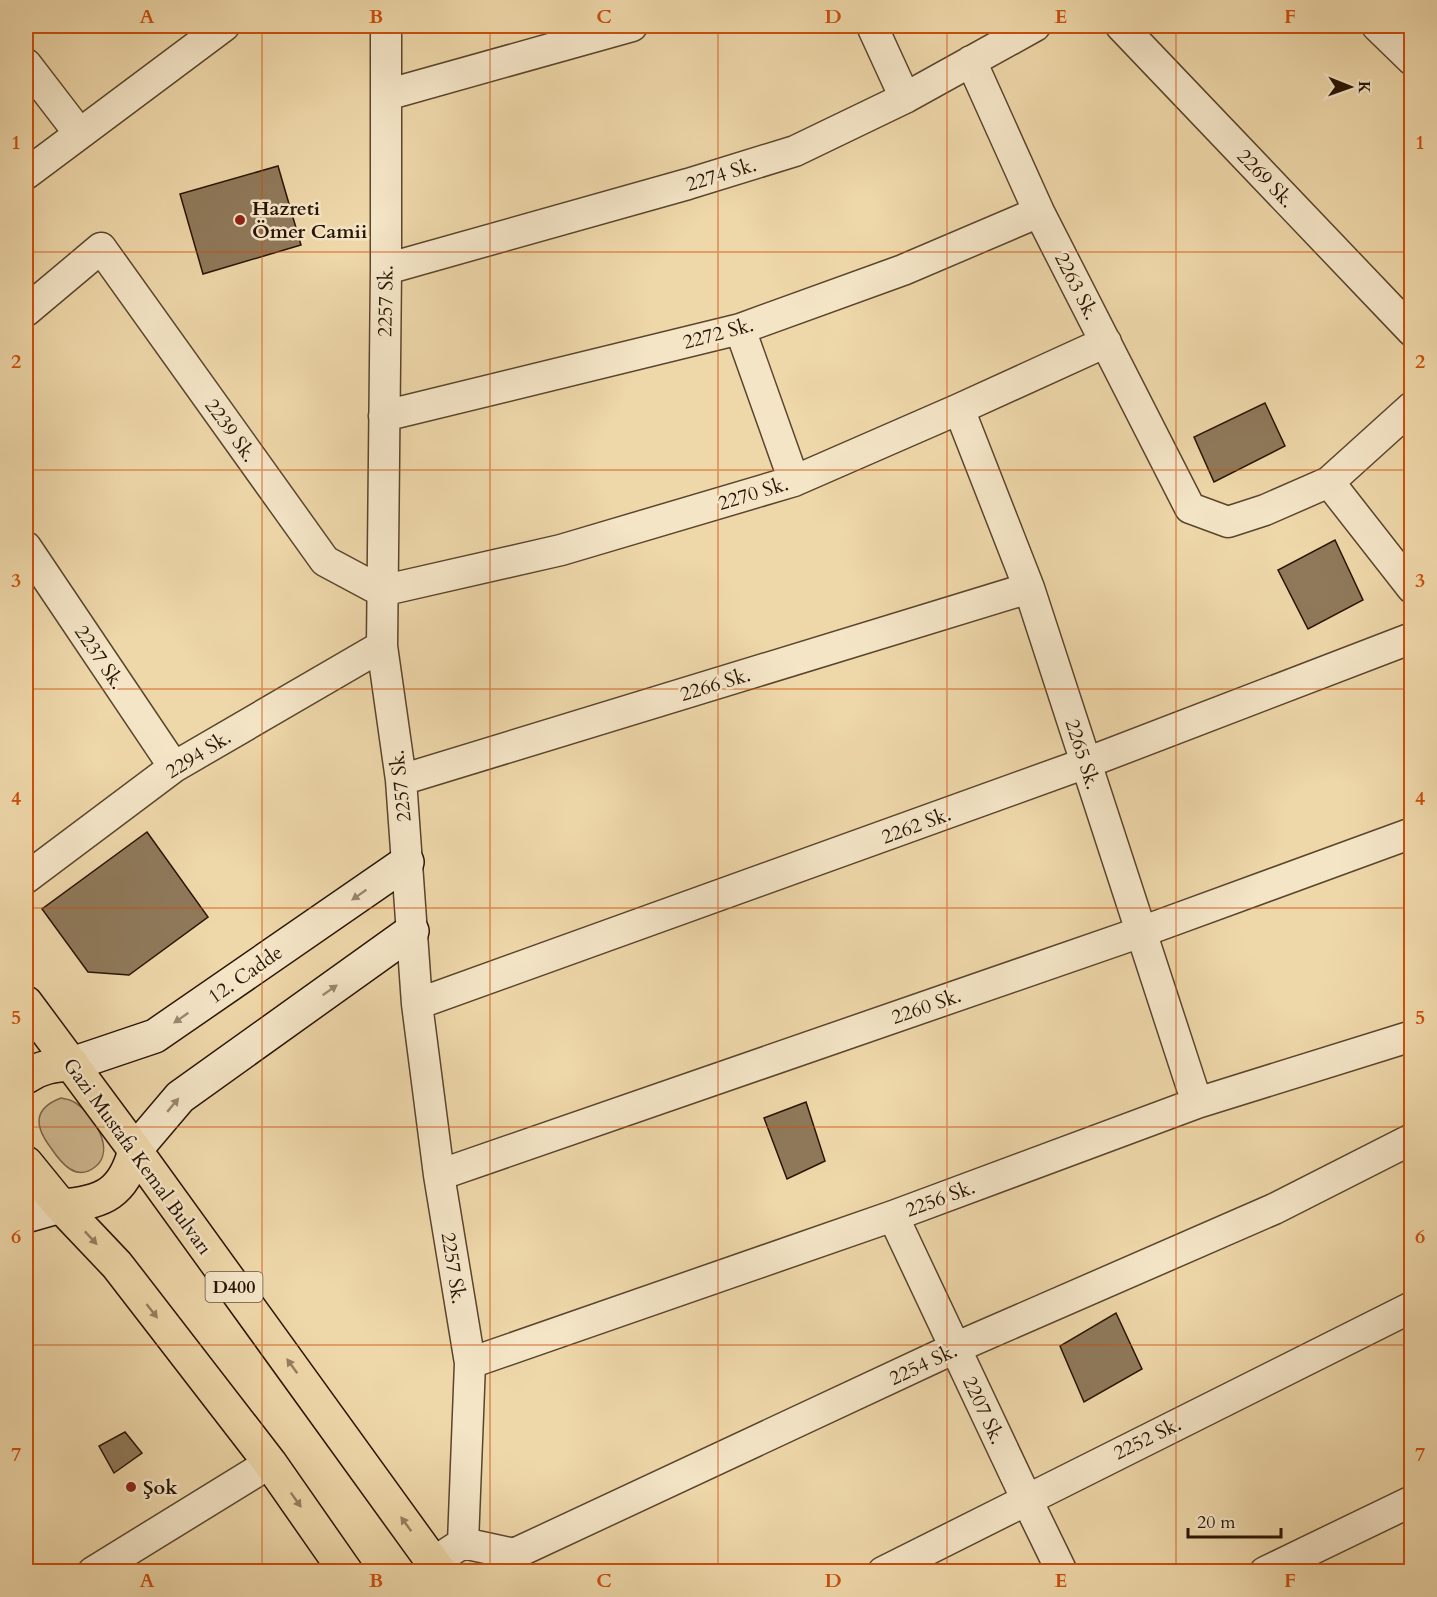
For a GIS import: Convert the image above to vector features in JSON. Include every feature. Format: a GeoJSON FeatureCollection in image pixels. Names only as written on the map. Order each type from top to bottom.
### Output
{"type":"FeatureCollection","features":[{"type":"Feature","properties":{"kind":"highway","name":"Gazi Mustafa Kemal Bulvarı"},"geometry":{"type":"LineString","coordinates":[[26,1003],[437,1567]]}},
{"type":"Feature","properties":{"kind":"highway"},"geometry":{"type":"LineString","coordinates":[[26,1077],[51,1065],[72,1064]]}},
{"type":"Feature","properties":{"kind":"highway"},"geometry":{"type":"LineString","coordinates":[[61,1206],[88,1204],[105,1196],[120,1184],[130,1169],[135,1150]]}},
{"type":"Feature","properties":{"kind":"highway"},"geometry":{"type":"LineString","coordinates":[[26,1163],[61,1206],[117,1265],[270,1463],[346,1572]]}},
{"type":"Feature","properties":{"kind":"main road","name":"12. Cadde"},"geometry":{"type":"LineString","coordinates":[[72,1064],[155,1036],[407,862]]}},
{"type":"Feature","properties":{"kind":"main road"},"geometry":{"type":"LineString","coordinates":[[135,1150],[180,1097],[412,931]]}},
{"type":"Feature","properties":{"kind":"main road"},"geometry":{"type":"LineString","coordinates":[[26,1216],[61,1206]]}},
{"type":"Feature","properties":{"kind":"street"},"geometry":{"type":"LineString","coordinates":[[26,174],[224,26]]}},
{"type":"Feature","properties":{"kind":"street","name":"2257 Sk."},"geometry":{"type":"LineString","coordinates":[[386,26],[382,646],[400,780],[417,1004],[439,1175],[470,1363],[463,1543]]}},
{"type":"Feature","properties":{"kind":"street"},"geometry":{"type":"LineString","coordinates":[[386,94],[632,26]]}},
{"type":"Feature","properties":{"kind":"street"},"geometry":{"type":"LineString","coordinates":[[872,26],[904,98]]}},
{"type":"Feature","properties":{"kind":"street","name":"2274 Sk."},"geometry":{"type":"LineString","coordinates":[[386,269],[688,184],[795,151],[904,98],[1035,26]]}},
{"type":"Feature","properties":{"kind":"street","name":"2269 Sk."},"geometry":{"type":"LineString","coordinates":[[1121,26],[1412,331]]}},
{"type":"Feature","properties":{"kind":"street"},"geometry":{"type":"LineString","coordinates":[[1377,26],[1412,60]]}},
{"type":"Feature","properties":{"kind":"street","name":"2263 Sk."},"geometry":{"type":"LineString","coordinates":[[971,61],[1039,212],[1190,508],[1228,522],[1265,510],[1329,482]]}},
{"type":"Feature","properties":{"kind":"street"},"geometry":{"type":"LineString","coordinates":[[26,64],[79,133]]}},
{"type":"Feature","properties":{"kind":"street","name":"2272 Sk."},"geometry":{"type":"LineString","coordinates":[[384,416],[740,329],[903,270],[1039,212]]}},
{"type":"Feature","properties":{"kind":"street","name":"2239 Sk."},"geometry":{"type":"LineString","coordinates":[[26,311],[101,248],[325,561],[381,591]]}},
{"type":"Feature","properties":{"kind":"street"},"geometry":{"type":"LineString","coordinates":[[740,329],[794,480]]}},
{"type":"Feature","properties":{"kind":"street","name":"2270 Sk."},"geometry":{"type":"LineString","coordinates":[[381,591],[561,550],[794,480],[959,409],[1106,342]]}},
{"type":"Feature","properties":{"kind":"street"},"geometry":{"type":"LineString","coordinates":[[1412,407],[1329,482],[1412,588]]}},
{"type":"Feature","properties":{"kind":"street","name":"2265 Sk."},"geometry":{"type":"LineString","coordinates":[[959,409],[1029,588],[1197,1103]]}},
{"type":"Feature","properties":{"kind":"street","name":"2237 Sk."},"geometry":{"type":"LineString","coordinates":[[26,548],[174,767]]}},
{"type":"Feature","properties":{"kind":"street","name":"2266 Sk."},"geometry":{"type":"LineString","coordinates":[[400,780],[1029,588]]}},
{"type":"Feature","properties":{"kind":"street","name":"2262 Sk."},"geometry":{"type":"LineString","coordinates":[[417,1004],[1086,763],[1412,638]]}},
{"type":"Feature","properties":{"kind":"street","name":"2294 Sk."},"geometry":{"type":"LineString","coordinates":[[26,878],[174,767],[382,646]]}},
{"type":"Feature","properties":{"kind":"street","name":"2260 Sk."},"geometry":{"type":"LineString","coordinates":[[439,1175],[1140,932],[1412,833]]}},
{"type":"Feature","properties":{"kind":"street","name":"2256 Sk."},"geometry":{"type":"LineString","coordinates":[[470,1363],[893,1216],[1197,1103],[1412,1036]]}},
{"type":"Feature","properties":{"kind":"street","name":"2254 Sk."},"geometry":{"type":"LineString","coordinates":[[463,1543],[514,1554],[955,1348],[1274,1209],[1412,1139]]}},
{"type":"Feature","properties":{"kind":"street","name":"2207 Sk."},"geometry":{"type":"LineString","coordinates":[[893,1216],[1062,1572]]}},
{"type":"Feature","properties":{"kind":"street","name":"2252 Sk."},"geometry":{"type":"LineString","coordinates":[[883,1572],[1026,1498],[1412,1307]]}},
{"type":"Feature","properties":{"kind":"street"},"geometry":{"type":"LineString","coordinates":[[93,1572],[270,1463]]}},
{"type":"Feature","properties":{"kind":"street"},"geometry":{"type":"LineString","coordinates":[[1265,1572],[1412,1501]]}},
{"type":"Feature","properties":{"kind":"street"},"geometry":{"type":"LineString","coordinates":[[437,1567],[463,1543]]}},
{"type":"Feature","properties":{"kind":"shaded area"},"geometry":{"type":"Polygon","coordinates":[[[61,1098],[71,1100],[81,1107],[100,1132],[104,1151],[101,1160],[88,1171],[75,1172],[64,1165],[39,1126],[41,1113],[52,1102],[61,1098]]]}},
{"type":"Feature","properties":{"kind":"building","name":"Hazreti Ömer Camii"},"geometry":{"type":"Polygon","coordinates":[[[278,166],[301,245],[203,274],[180,194],[278,166]]]}},
{"type":"Feature","properties":{"kind":"building"},"geometry":{"type":"Polygon","coordinates":[[[1265,403],[1285,446],[1214,482],[1194,437],[1265,403]]]}},
{"type":"Feature","properties":{"kind":"building"},"geometry":{"type":"Polygon","coordinates":[[[1335,540],[1363,600],[1308,629],[1278,570],[1335,540]]]}},
{"type":"Feature","properties":{"kind":"building"},"geometry":{"type":"Polygon","coordinates":[[[147,832],[208,917],[129,975],[88,972],[42,909],[147,832]]]}},
{"type":"Feature","properties":{"kind":"building"},"geometry":{"type":"Polygon","coordinates":[[[806,1102],[825,1161],[787,1179],[764,1118],[806,1102]]]}},
{"type":"Feature","properties":{"kind":"building"},"geometry":{"type":"Polygon","coordinates":[[[1116,1313],[1142,1369],[1084,1402],[1060,1346],[1116,1313]]]}},
{"type":"Feature","properties":{"kind":"building"},"geometry":{"type":"Polygon","coordinates":[[[125,1432],[142,1453],[114,1473],[99,1446],[125,1432]]]}},
{"type":"Feature","properties":{"kind":"place","name":"Hazreti Ömer Camii"},"geometry":{"type":"Point","coordinates":[240,220]}},
{"type":"Feature","properties":{"kind":"place","name":"Şok"},"geometry":{"type":"Point","coordinates":[131,1487]}}]}
